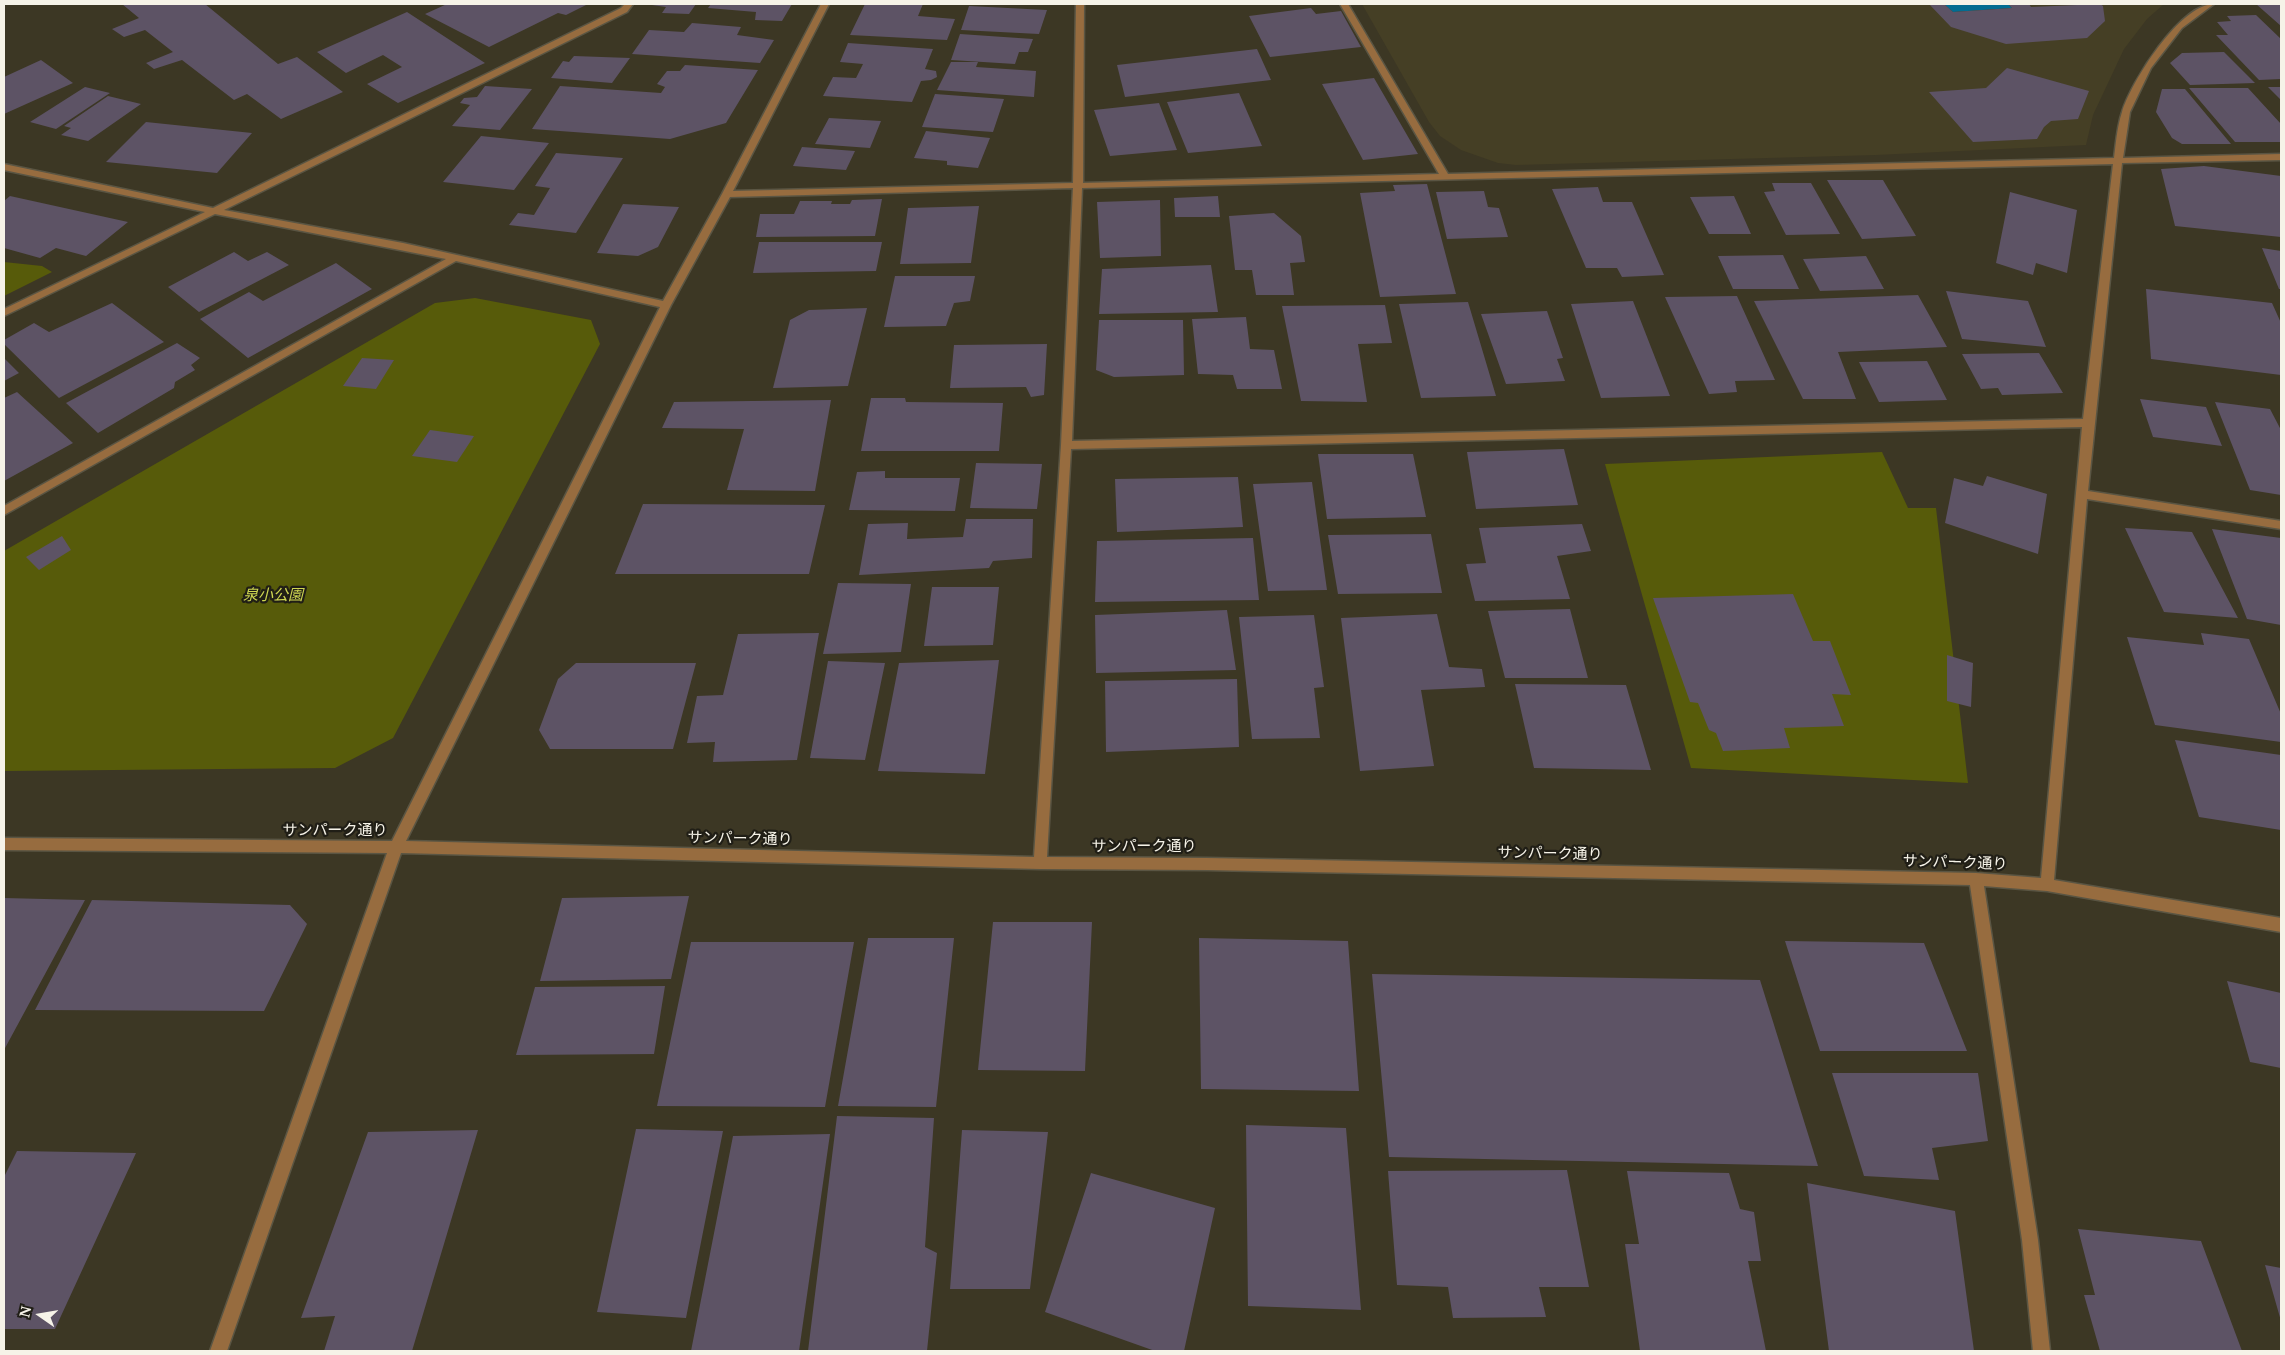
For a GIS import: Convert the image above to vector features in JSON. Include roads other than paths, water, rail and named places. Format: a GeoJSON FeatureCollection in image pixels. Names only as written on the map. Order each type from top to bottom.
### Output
{"type":"FeatureCollection","features":[{"type":"Feature","properties":{"kind":"street"},"geometry":{"type":"LineString","coordinates":[[4,313],[211,210],[507,70],[624,10],[629,4]]}},
{"type":"Feature","properties":{"kind":"street"},"geometry":{"type":"LineString","coordinates":[[218,1351],[396,847],[666,305],[727,194],[825,4]]}},
{"type":"Feature","properties":{"kind":"street"},"geometry":{"type":"LineString","coordinates":[[1040,863],[1066,445],[1078,185],[1080,4]]}},
{"type":"Feature","properties":{"kind":"street"},"geometry":{"type":"LineString","coordinates":[[1344,4],[1445,176]]}},
{"type":"Feature","properties":{"kind":"street"},"geometry":{"type":"LineString","coordinates":[[2047,885],[2088,423],[2118,160],[2126,112],[2147,68],[2179,26],[2210,4]]}},
{"type":"Feature","properties":{"kind":"street"},"geometry":{"type":"LineString","coordinates":[[727,194],[2281,157]]}},
{"type":"Feature","properties":{"kind":"street"},"geometry":{"type":"LineString","coordinates":[[4,167],[211,210],[403,246],[453,259],[666,305]]}},
{"type":"Feature","properties":{"kind":"street"},"geometry":{"type":"LineString","coordinates":[[4,511],[453,259]]}},
{"type":"Feature","properties":{"kind":"street"},"geometry":{"type":"LineString","coordinates":[[1066,445],[2088,423]]}},
{"type":"Feature","properties":{"kind":"street"},"geometry":{"type":"LineString","coordinates":[[2082,494],[2281,525]]}},
{"type":"Feature","properties":{"kind":"street","name":"サンパーク通り"},"geometry":{"type":"LineString","coordinates":[[4,844],[396,847],[1040,863],[1217,864],[1976,879],[2047,885],[2281,925]]}},
{"type":"Feature","properties":{"kind":"street"},"geometry":{"type":"LineString","coordinates":[[1976,879],[2030,1240],[2042,1351]]}},
{"type":"Feature","properties":{"kind":"water"},"geometry":{"type":"Polygon","coordinates":[[[1944,4],[2008,4],[2012,8],[1953,12],[1944,4]]]}},
{"type":"Feature","properties":{"kind":"park label","name":"泉小公園"},"geometry":{"type":"Point","coordinates":[273,596]}}]}
